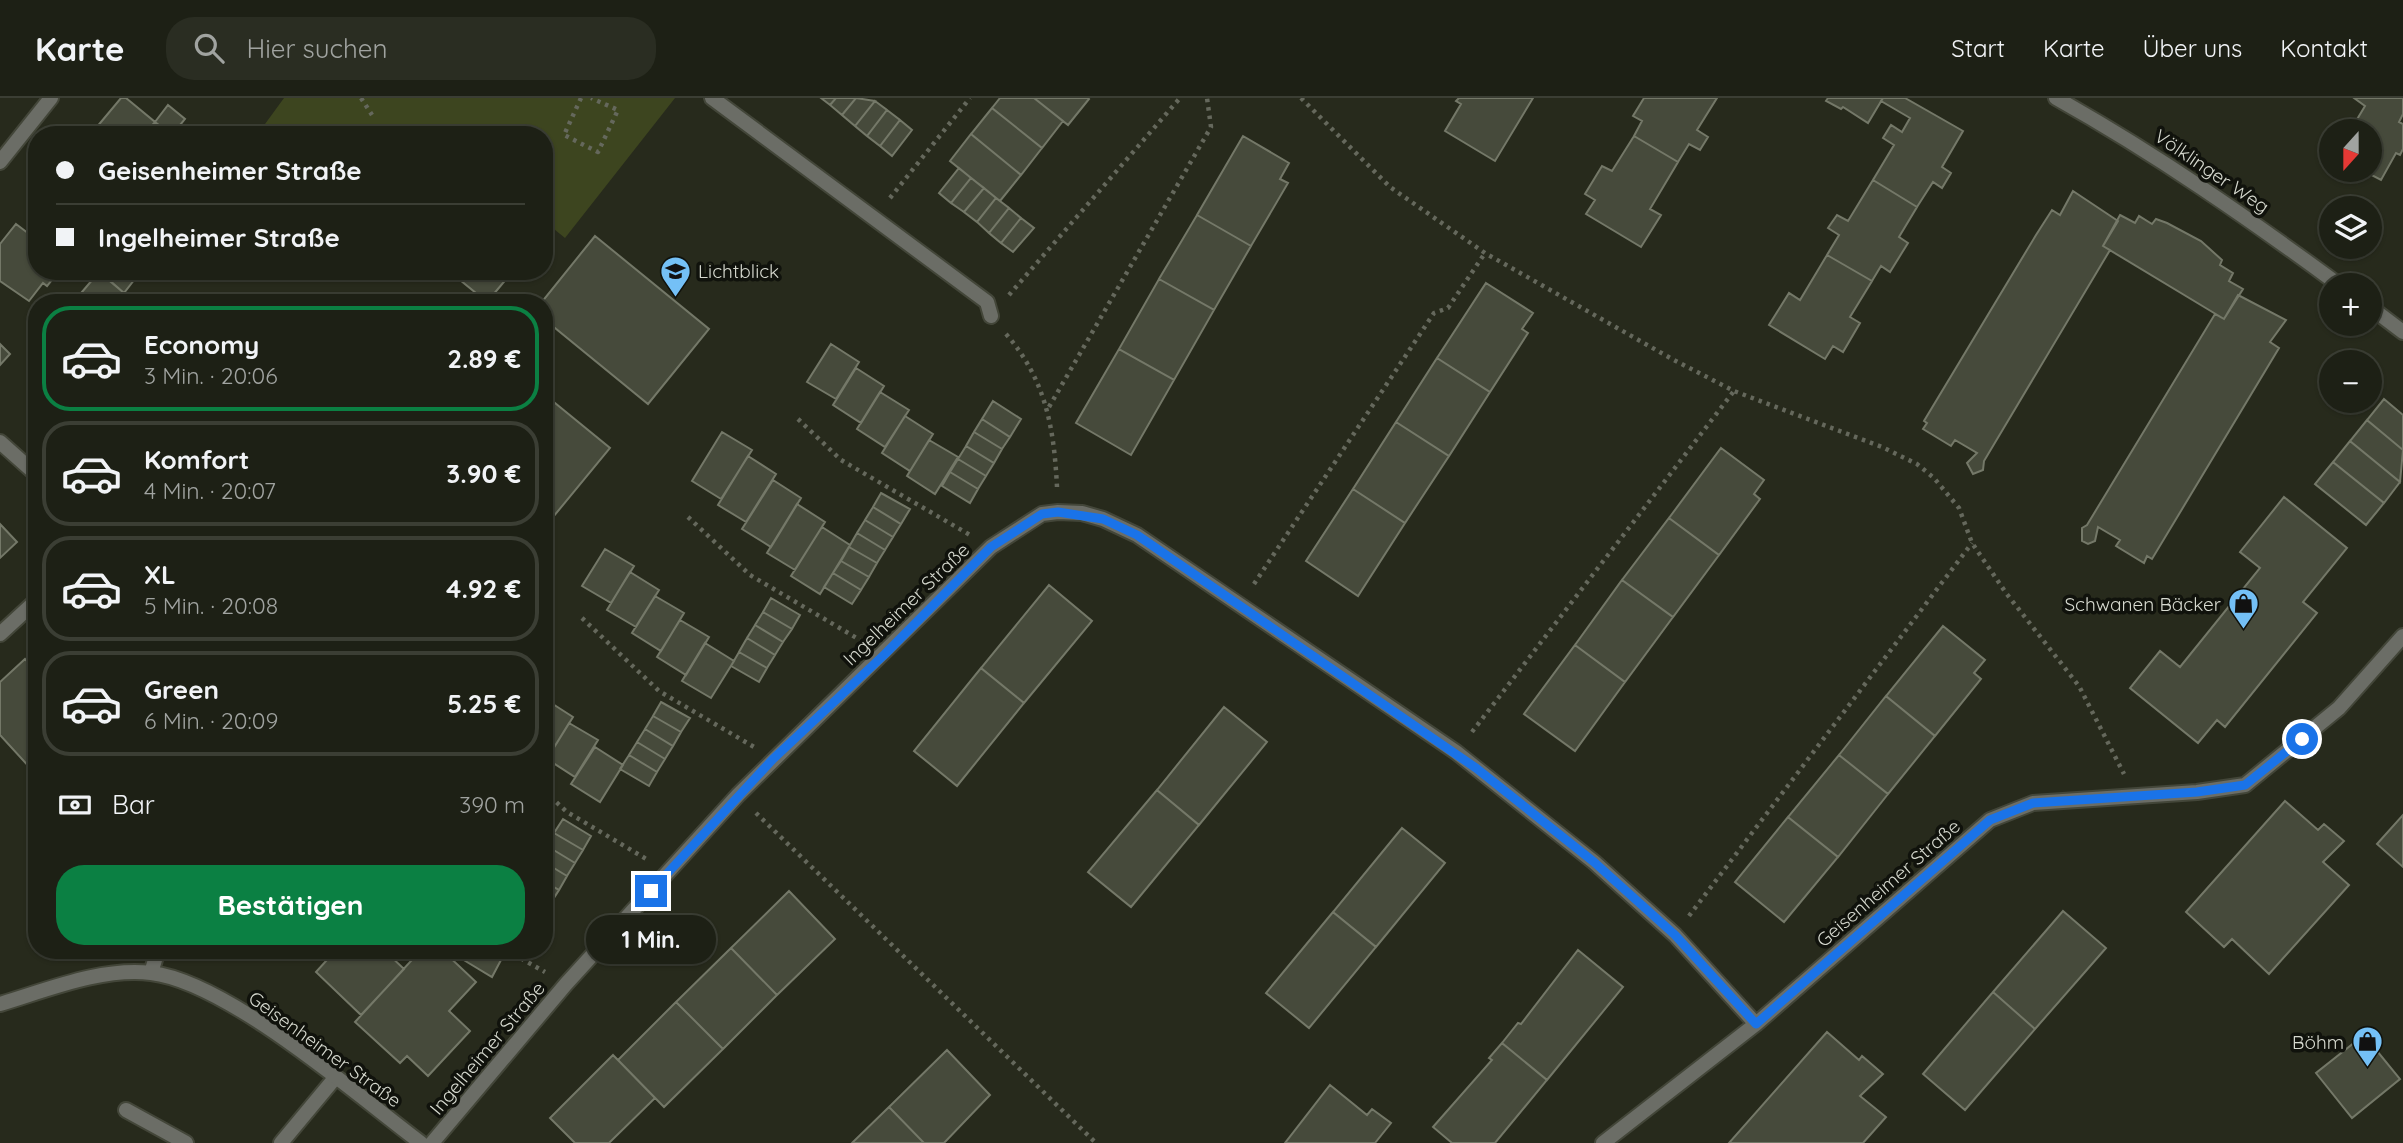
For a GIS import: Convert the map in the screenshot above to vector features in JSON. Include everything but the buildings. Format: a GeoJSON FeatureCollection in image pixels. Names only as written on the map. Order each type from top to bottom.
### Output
{"type":"FeatureCollection","features":[{"type":"Feature","properties":{"kind":"street"},"geometry":{"type":"LineString","coordinates":[[29,126],[51,98]]}},
{"type":"Feature","properties":{"kind":"street"},"geometry":{"type":"LineString","coordinates":[[712,98],[987,302],[991,316]]}},
{"type":"Feature","properties":{"kind":"street","name":"Völklinger Weg"},"geometry":{"type":"LineString","coordinates":[[2056,98],[2158,158],[2237,210],[2323,273]]}},
{"type":"Feature","properties":{"kind":"street"},"geometry":{"type":"LineString","coordinates":[[0,162],[28,127]]}},
{"type":"Feature","properties":{"kind":"street"},"geometry":{"type":"LineString","coordinates":[[2382,316],[2403,332]]}},
{"type":"Feature","properties":{"kind":"street"},"geometry":{"type":"LineString","coordinates":[[0,442],[28,467]]}},
{"type":"Feature","properties":{"kind":"street","name":"Ingelheimer Straße"},"geometry":{"type":"LineString","coordinates":[[432,1143],[566,984],[773,759],[885,654],[991,547],[1042,514],[1058,512],[1103,519],[1137,535],[1456,752],[1594,862],[1675,935],[1756,1024]]}},
{"type":"Feature","properties":{"kind":"street"},"geometry":{"type":"LineString","coordinates":[[0,634],[28,608]]}},
{"type":"Feature","properties":{"kind":"street","name":"Geisenheimer Straße"},"geometry":{"type":"LineString","coordinates":[[1604,1143],[1756,1024],[1990,820],[2033,803],[2133,794],[2197,792],[2245,785],[2339,709],[2403,636]]}},
{"type":"Feature","properties":{"kind":"street"},"geometry":{"type":"LineString","coordinates":[[151,973],[155,959]]}},
{"type":"Feature","properties":{"kind":"street","name":"Geisenheimer Straße"},"geometry":{"type":"LineString","coordinates":[[0,1004],[106,975],[151,973],[209,993],[261,1023],[421,1143]]}},
{"type":"Feature","properties":{"kind":"street"},"geometry":{"type":"LineString","coordinates":[[281,1143],[335,1078]]}},
{"type":"Feature","properties":{"kind":"street"},"geometry":{"type":"LineString","coordinates":[[127,1110],[186,1143]]}},
{"type":"Feature","properties":{"kind":"path"},"geometry":{"type":"LineString","coordinates":[[362,98],[372,115]]}},
{"type":"Feature","properties":{"kind":"path"},"geometry":{"type":"LineString","coordinates":[[581,98],[564,135],[598,152],[618,110],[591,98]]}},
{"type":"Feature","properties":{"kind":"path"},"geometry":{"type":"LineString","coordinates":[[874,218],[970,98]]}},
{"type":"Feature","properties":{"kind":"path"},"geometry":{"type":"LineString","coordinates":[[1058,512],[1055,438],[1049,408],[1018,348],[991,316],[1180,98]]}},
{"type":"Feature","properties":{"kind":"path"},"geometry":{"type":"LineString","coordinates":[[1049,408],[1211,127],[1207,98]]}},
{"type":"Feature","properties":{"kind":"path"},"geometry":{"type":"LineString","coordinates":[[1301,98],[1390,187],[1485,253],[1734,391],[1917,464],[1934,478],[1959,508],[1972,543],[2006,593],[2079,686],[2097,716],[2133,794]]}},
{"type":"Feature","properties":{"kind":"path"},"geometry":{"type":"LineString","coordinates":[[1240,605],[1434,313],[1448,308],[1485,253]]}},
{"type":"Feature","properties":{"kind":"path"},"geometry":{"type":"LineString","coordinates":[[1456,752],[1734,391]]}},
{"type":"Feature","properties":{"kind":"path"},"geometry":{"type":"LineString","coordinates":[[798,419],[841,460],[991,547]]}},
{"type":"Feature","properties":{"kind":"path"},"geometry":{"type":"LineString","coordinates":[[688,517],[750,575],[885,654]]}},
{"type":"Feature","properties":{"kind":"path"},"geometry":{"type":"LineString","coordinates":[[1675,935],[1972,543]]}},
{"type":"Feature","properties":{"kind":"path"},"geometry":{"type":"LineString","coordinates":[[582,618],[659,691],[773,759]]}},
{"type":"Feature","properties":{"kind":"path"},"geometry":{"type":"LineString","coordinates":[[738,795],[1096,1143]]}},
{"type":"Feature","properties":{"kind":"path"},"geometry":{"type":"LineString","coordinates":[[553,800],[567,813],[668,872]]}},
{"type":"Feature","properties":{"kind":"path"},"geometry":{"type":"LineString","coordinates":[[522,959],[566,984]]}},
{"type":"Feature","properties":{"kind":"green space"},"geometry":{"type":"Polygon","coordinates":[[[284,98],[675,98],[565,238],[553,228],[553,126],[264,126],[284,98]]]}},
{"type":"Feature","properties":{"kind":"place","name":"Lichtblick"},"geometry":{"type":"Point","coordinates":[675,298]}},
{"type":"Feature","properties":{"kind":"place","name":"Schwanen Bäcker"},"geometry":{"type":"Point","coordinates":[2244,631]}},
{"type":"Feature","properties":{"kind":"place","name":"Böhm"},"geometry":{"type":"Point","coordinates":[2367,1069]}},
{"type":"Feature","properties":{"kind":"route"},"geometry":{"type":"LineString","coordinates":[[651,891],[773,759],[885,654],[991,547],[1042,514],[1058,512],[1082,513],[1103,519],[1137,535],[1456,752],[1594,862],[1675,935],[1756,1024],[1990,820],[2033,803],[2133,794],[2197,792],[2245,785],[2302,739]]}}]}
